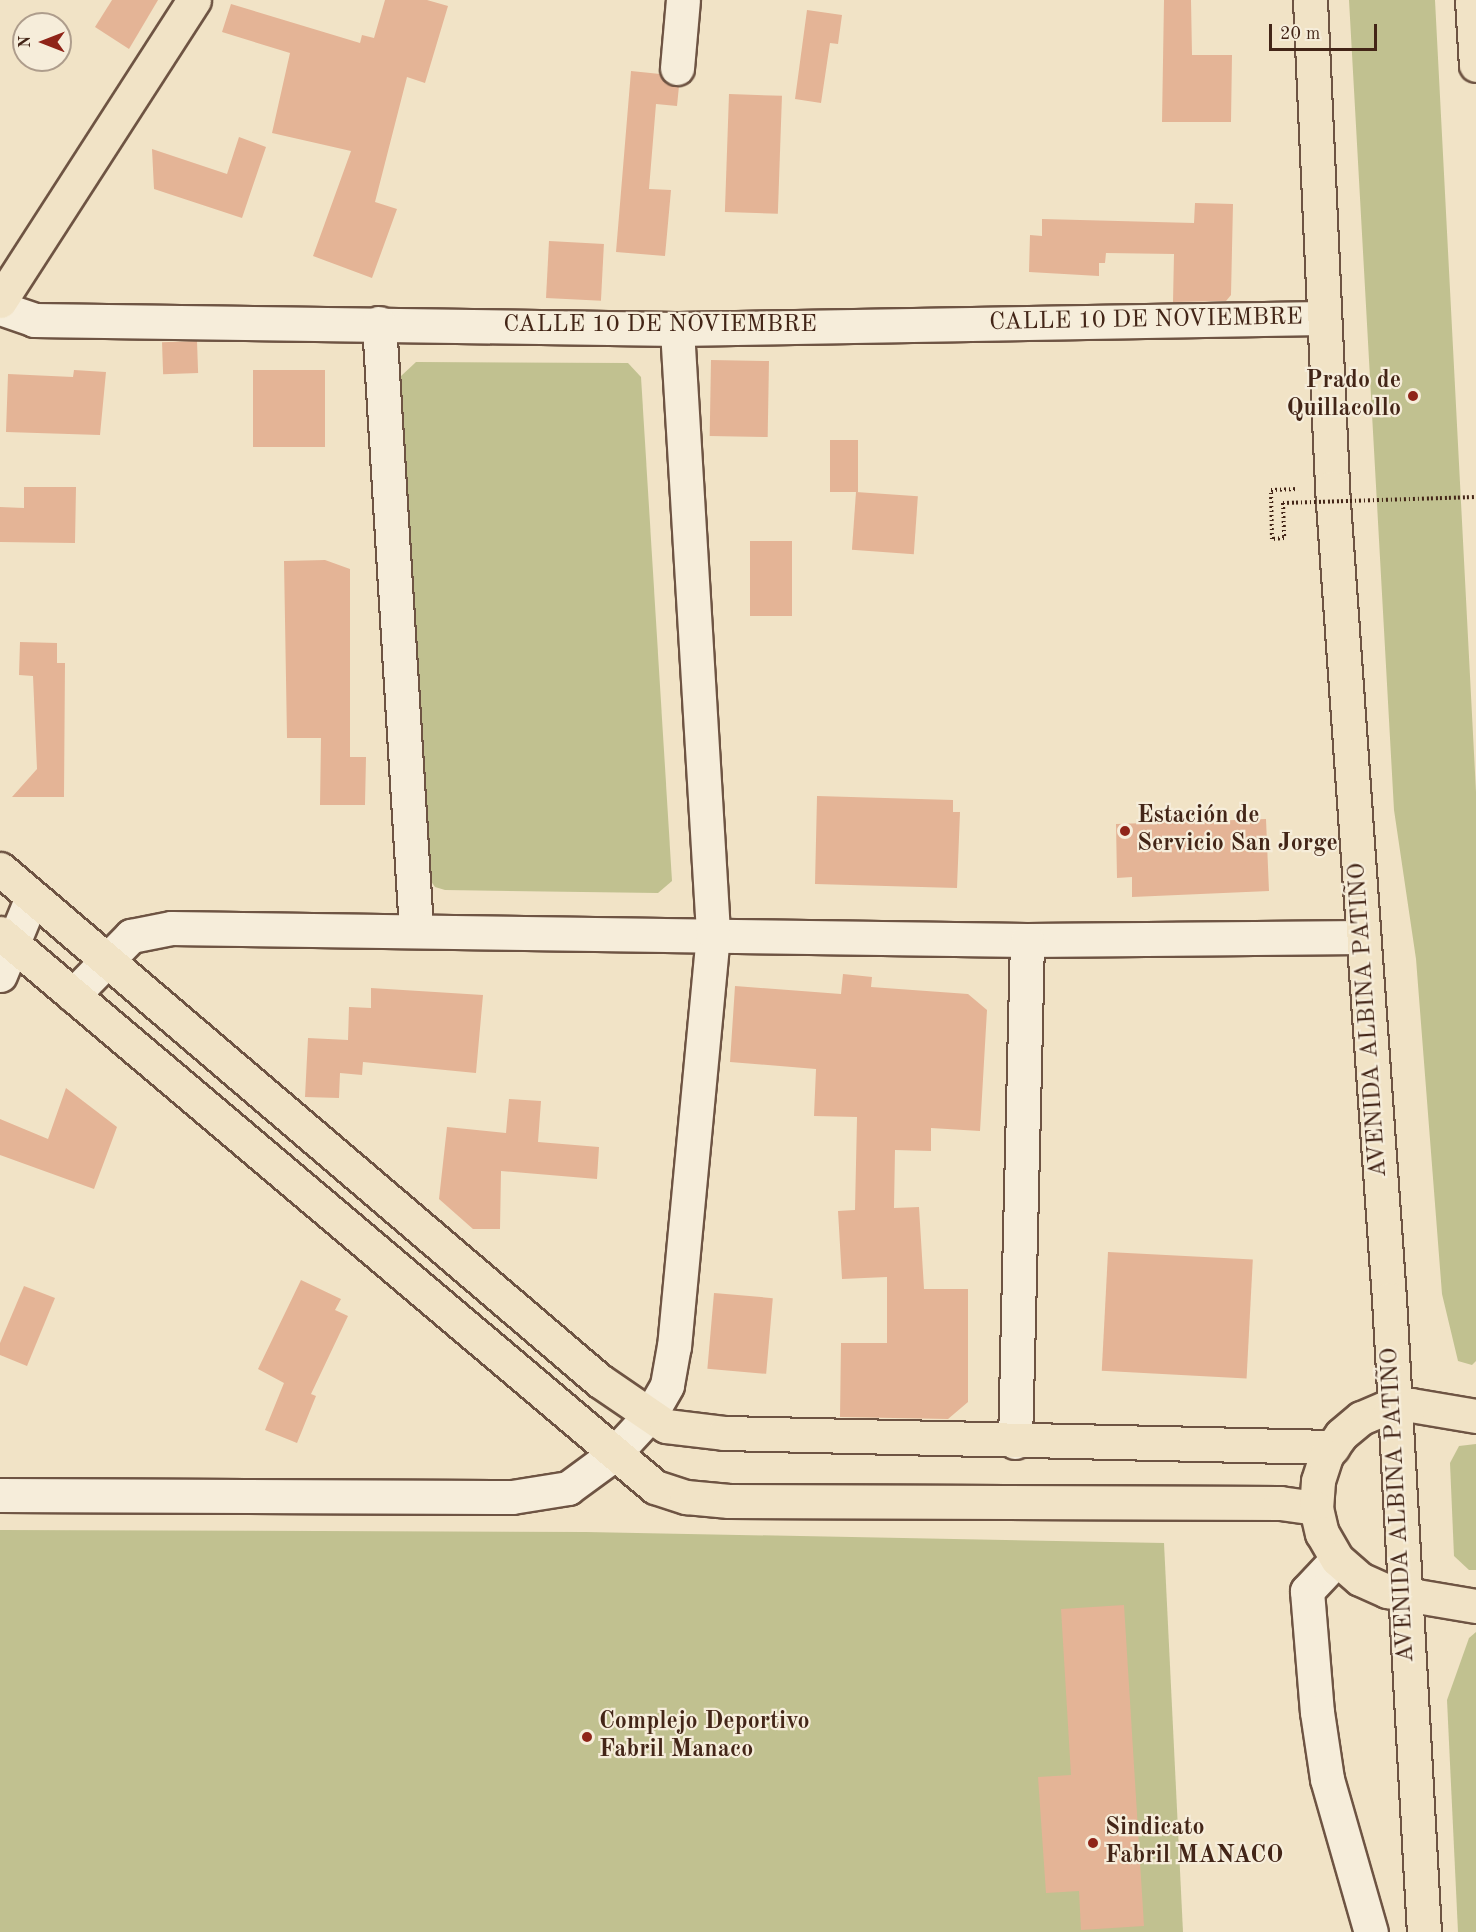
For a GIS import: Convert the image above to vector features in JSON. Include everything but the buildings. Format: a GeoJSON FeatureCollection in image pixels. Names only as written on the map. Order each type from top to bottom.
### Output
{"type":"FeatureCollection","features":[{"type":"Feature","properties":{"kind":"main road"},"geometry":{"type":"LineString","coordinates":[[0,301],[195,0]]}},
{"type":"Feature","properties":{"kind":"main road","name":"AVENIDA ALBINA PATIÑO"},"geometry":{"type":"LineString","coordinates":[[1310,0],[1322,318],[1395,1406],[1403,1594],[1424,1932]]}},
{"type":"Feature","properties":{"kind":"main road"},"geometry":{"type":"LineString","coordinates":[[1472,0],[1476,64]]}},
{"type":"Feature","properties":{"kind":"main road"},"geometry":{"type":"LineString","coordinates":[[0,869],[600,1382],[666,1426],[724,1433],[1015,1442],[1332,1447]]}},
{"type":"Feature","properties":{"kind":"main road"},"geometry":{"type":"LineString","coordinates":[[6,938],[614,1455],[655,1487],[686,1497],[729,1502],[1280,1503],[1316,1508]]}},
{"type":"Feature","properties":{"kind":"main road"},"geometry":{"type":"LineString","coordinates":[[1476,1416],[1395,1406],[1361,1418],[1332,1447],[1317,1481],[1316,1508],[1322,1533],[1337,1559],[1360,1579],[1403,1594],[1476,1606]]}},
{"type":"Feature","properties":{"kind":"street"},"geometry":{"type":"LineString","coordinates":[[677,68],[683,0]]}},
{"type":"Feature","properties":{"kind":"street","name":"CALLE 10 DE NOVIEMBRE"},"geometry":{"type":"LineString","coordinates":[[0,308],[34,320],[379,322],[677,329],[1322,318]]}},
{"type":"Feature","properties":{"kind":"street"},"geometry":{"type":"LineString","coordinates":[[379,322],[416,929]]}},
{"type":"Feature","properties":{"kind":"street"},"geometry":{"type":"LineString","coordinates":[[0,1495],[512,1497],[568,1488],[614,1455],[650,1415],[667,1385],[674,1347],[713,932],[677,329]]}},
{"type":"Feature","properties":{"kind":"street"},"geometry":{"type":"LineString","coordinates":[[0,975],[6,938],[32,897]]}},
{"type":"Feature","properties":{"kind":"street"},"geometry":{"type":"LineString","coordinates":[[73,995],[131,936],[171,928],[713,932],[1027,940],[1363,937]]}},
{"type":"Feature","properties":{"kind":"street"},"geometry":{"type":"LineString","coordinates":[[1015,1442],[1027,940]]}},
{"type":"Feature","properties":{"kind":"street"},"geometry":{"type":"LineString","coordinates":[[1337,1559],[1307,1591],[1317,1712],[1327,1779],[1371,1932]]}},
{"type":"Feature","properties":{"kind":"path"},"geometry":{"type":"LineString","coordinates":[[1271,490],[1272,539],[1284,538],[1283,503],[1476,497]]}},
{"type":"Feature","properties":{"kind":"green space","name":"Prado de Quillacollo"},"geometry":{"type":"Polygon","coordinates":[[[1349,0],[1435,0],[1476,792],[1476,1361],[1472,1365],[1458,1361],[1442,1294],[1416,959],[1394,810],[1349,0]]]}},
{"type":"Feature","properties":{"kind":"green space"},"geometry":{"type":"Polygon","coordinates":[[[416,362],[628,363],[641,377],[672,881],[658,893],[445,890],[435,887],[428,877],[400,377],[416,362]]]}},
{"type":"Feature","properties":{"kind":"green space"},"geometry":{"type":"Polygon","coordinates":[[[1476,1444],[1476,1570],[1469,1570],[1454,1556],[1450,1463],[1459,1446],[1476,1444]]]}},
{"type":"Feature","properties":{"kind":"green space","name":"Complejo Deportivo Fabril Manaco"},"geometry":{"type":"Polygon","coordinates":[[[0,1530],[586,1532],[1164,1543],[1183,1932],[0,1932],[0,1530]]]}},
{"type":"Feature","properties":{"kind":"green space"},"geometry":{"type":"Polygon","coordinates":[[[1476,1632],[1476,1932],[1458,1932],[1447,1700],[1469,1638],[1476,1632]]]}},
{"type":"Feature","properties":{"kind":"place","name":"Prado de Quillacollo"},"geometry":{"type":"Point","coordinates":[1413,396]}},
{"type":"Feature","properties":{"kind":"place","name":"Estación de Servicio San Jorge"},"geometry":{"type":"Point","coordinates":[1125,831]}},
{"type":"Feature","properties":{"kind":"place","name":"Complejo Deportivo Fabril Manaco"},"geometry":{"type":"Point","coordinates":[587,1737]}},
{"type":"Feature","properties":{"kind":"place","name":"Sindicato Fabril MANACO"},"geometry":{"type":"Point","coordinates":[1093,1843]}}]}
